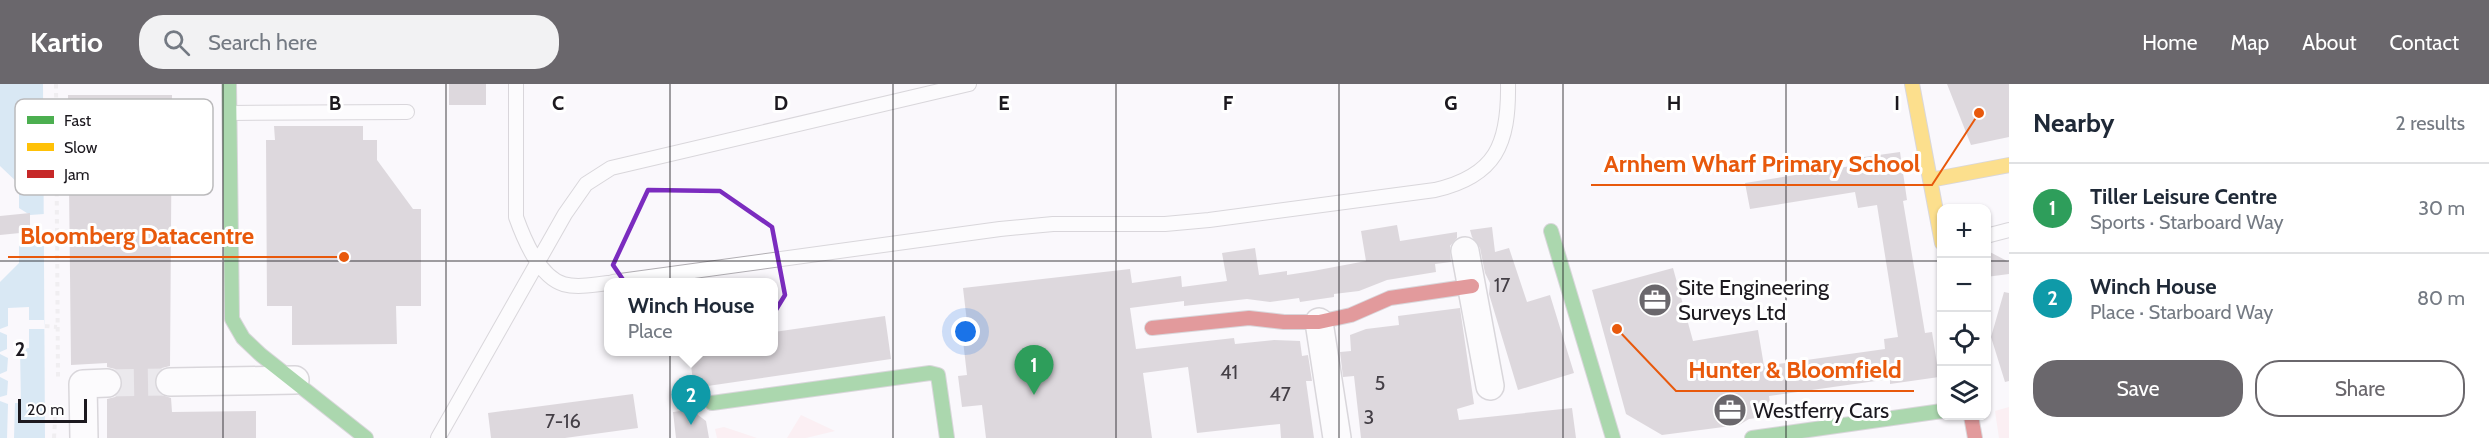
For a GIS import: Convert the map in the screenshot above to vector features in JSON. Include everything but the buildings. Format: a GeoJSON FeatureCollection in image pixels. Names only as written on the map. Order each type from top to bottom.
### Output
{"type":"FeatureCollection","features":[{"type":"Feature","properties":{"kind":"street"},"geometry":{"type":"LineString","coordinates":[[228,84],[232,319],[243,338],[366,438]]}},
{"type":"Feature","properties":{"kind":"street"},"geometry":{"type":"LineString","coordinates":[[1909,88],[1937,220]]}},
{"type":"Feature","properties":{"kind":"street"},"geometry":{"type":"LineString","coordinates":[[1930,180],[2009,165]]}},
{"type":"Feature","properties":{"kind":"street"},"geometry":{"type":"LineString","coordinates":[[1551,231],[1613,438]]}},
{"type":"Feature","properties":{"kind":"street"},"geometry":{"type":"LineString","coordinates":[[1465,251],[1490,386]]}},
{"type":"Feature","properties":{"kind":"street"},"geometry":{"type":"LineString","coordinates":[[1152,328],[1249,318],[1284,322],[1320,322],[1351,315],[1390,298],[1472,286]]}},
{"type":"Feature","properties":{"kind":"street"},"geometry":{"type":"LineString","coordinates":[[1320,322],[1337,438]]}},
{"type":"Feature","properties":{"kind":"street"},"geometry":{"type":"LineString","coordinates":[[712,403],[930,373],[938,375],[940,382],[947,438]]}},
{"type":"Feature","properties":{"kind":"street"},"geometry":{"type":"LineString","coordinates":[[170,381],[295,380]]}},
{"type":"Feature","properties":{"kind":"street"},"geometry":{"type":"LineString","coordinates":[[84,438],[83,384],[107,383]]}},
{"type":"Feature","properties":{"kind":"street"},"geometry":{"type":"LineString","coordinates":[[1752,438],[1937,412]]}},
{"type":"Feature","properties":{"kind":"street"},"geometry":{"type":"LineString","coordinates":[[1972,420],[1975,438]]}},
{"type":"Feature","properties":{"kind":"lane"},"geometry":{"type":"LineString","coordinates":[[516,84],[516,217],[522,236],[546,276],[570,286],[604,283]]}},
{"type":"Feature","properties":{"kind":"lane"},"geometry":{"type":"LineString","coordinates":[[438,438],[565,214],[586,184],[611,168],[969,84]]}},
{"type":"Feature","properties":{"kind":"lane"},"geometry":{"type":"LineString","coordinates":[[642,278],[1000,229],[1053,224],[1165,224],[1209,220],[1458,185],[1477,175],[1492,159],[1503,136],[1508,110],[1508,84]]}},
{"type":"Feature","properties":{"kind":"lane"},"geometry":{"type":"LineString","coordinates":[[229,113],[407,112]]}},
{"type":"Feature","properties":{"kind":"lane"},"geometry":{"type":"LineString","coordinates":[[1991,235],[2009,230]]}},
{"type":"Feature","properties":{"kind":"path"},"geometry":{"type":"LineString","coordinates":[[56,84],[56,99]]}},
{"type":"Feature","properties":{"kind":"path"},"geometry":{"type":"LineString","coordinates":[[56,195],[58,384]]}},
{"type":"Feature","properties":{"kind":"path"},"geometry":{"type":"LineString","coordinates":[[45,326],[57,327]]}},
{"type":"Feature","properties":{"kind":"path"},"geometry":{"type":"LineString","coordinates":[[54,438],[57,394]]}},
{"type":"Feature","properties":{"kind":"highlighted area"},"geometry":{"type":"Polygon","coordinates":[[[648,190],[720,191],[772,227],[785,295],[755,344],[671,350],[613,265],[648,190]]]}},
{"type":"Feature","properties":{"kind":"shaded area"},"geometry":{"type":"Polygon","coordinates":[[[2009,407],[2009,438],[1999,438],[1995,411],[2009,407]]]}},
{"type":"Feature","properties":{"kind":"shaded area"},"geometry":{"type":"Polygon","coordinates":[[[801,415],[835,431],[806,438],[787,438],[801,415]]]}},
{"type":"Feature","properties":{"kind":"shaded area"},"geometry":{"type":"Polygon","coordinates":[[[724,427],[757,438],[717,438],[715,429],[724,427]]]}},
{"type":"Feature","properties":{"kind":"water"},"geometry":{"type":"Polygon","coordinates":[[[0,84],[43,84],[43,99],[15,99],[15,195],[44,195],[45,438],[0,438],[0,84]]]}},
{"type":"Feature","properties":{"kind":"pier"},"geometry":{"type":"Polygon","coordinates":[[[0,166],[15,180],[15,195],[19,195],[19,208],[30,215],[44,214],[44,232],[29,232],[19,241],[19,263],[0,282],[0,166]]]}},
{"type":"Feature","properties":{"kind":"pier"},"geometry":{"type":"Polygon","coordinates":[[[29,307],[29,320],[44,320],[45,329],[29,329],[29,348],[20,349],[21,403],[15,403],[14,438],[7,438],[8,404],[0,401],[0,397],[7,395],[8,381],[0,377],[0,374],[7,371],[8,358],[0,352],[7,349],[7,335],[0,332],[0,329],[8,326],[8,308],[29,307]]]}},
{"type":"Feature","properties":{"kind":"tunnel"},"geometry":{"type":"LineString","coordinates":[[107,383],[170,382]]}},
{"type":"Feature","properties":{"kind":"traffic: fast"},"geometry":{"type":"LineString","coordinates":[[229,84],[232,319],[243,338],[261,355],[366,438]]}},
{"type":"Feature","properties":{"kind":"traffic: fast"},"geometry":{"type":"LineString","coordinates":[[1551,231],[1613,438]]}},
{"type":"Feature","properties":{"kind":"traffic: fast"},"geometry":{"type":"LineString","coordinates":[[712,403],[930,373],[938,375],[947,438]]}},
{"type":"Feature","properties":{"kind":"traffic: fast"},"geometry":{"type":"LineString","coordinates":[[1752,438],[1937,412]]}},
{"type":"Feature","properties":{"kind":"traffic: slow"},"geometry":{"type":"LineString","coordinates":[[1912,84],[1937,216]]}},
{"type":"Feature","properties":{"kind":"traffic: slow"},"geometry":{"type":"LineString","coordinates":[[1930,180],[2009,165]]}},
{"type":"Feature","properties":{"kind":"traffic: jam"},"geometry":{"type":"LineString","coordinates":[[1152,328],[1249,318],[1284,322],[1319,322],[1351,315],[1390,298],[1472,286]]}},
{"type":"Feature","properties":{"kind":"traffic: jam"},"geometry":{"type":"LineString","coordinates":[[1972,420],[1975,438]]}},
{"type":"Feature","properties":{"kind":"place","name":"Arnhem Wharf Primary School"},"geometry":{"type":"Point","coordinates":[1979,113]}},
{"type":"Feature","properties":{"kind":"place","name":"Bloomberg Datacentre"},"geometry":{"type":"Point","coordinates":[344,257]}},
{"type":"Feature","properties":{"kind":"place","name":"Site Engineering Surveys Ltd"},"geometry":{"type":"Point","coordinates":[1655,300]}},
{"type":"Feature","properties":{"kind":"place","name":"Hunter & Bloomfield"},"geometry":{"type":"Point","coordinates":[1617,329]}},
{"type":"Feature","properties":{"kind":"place","name":"Tiller Leisure Centre"},"geometry":{"type":"Point","coordinates":[1034,395]}},
{"type":"Feature","properties":{"kind":"place","name":"Westferry Cars"},"geometry":{"type":"Point","coordinates":[1730,410]}},
{"type":"Feature","properties":{"kind":"place","name":"Winch House"},"geometry":{"type":"Point","coordinates":[691,425]}}]}
